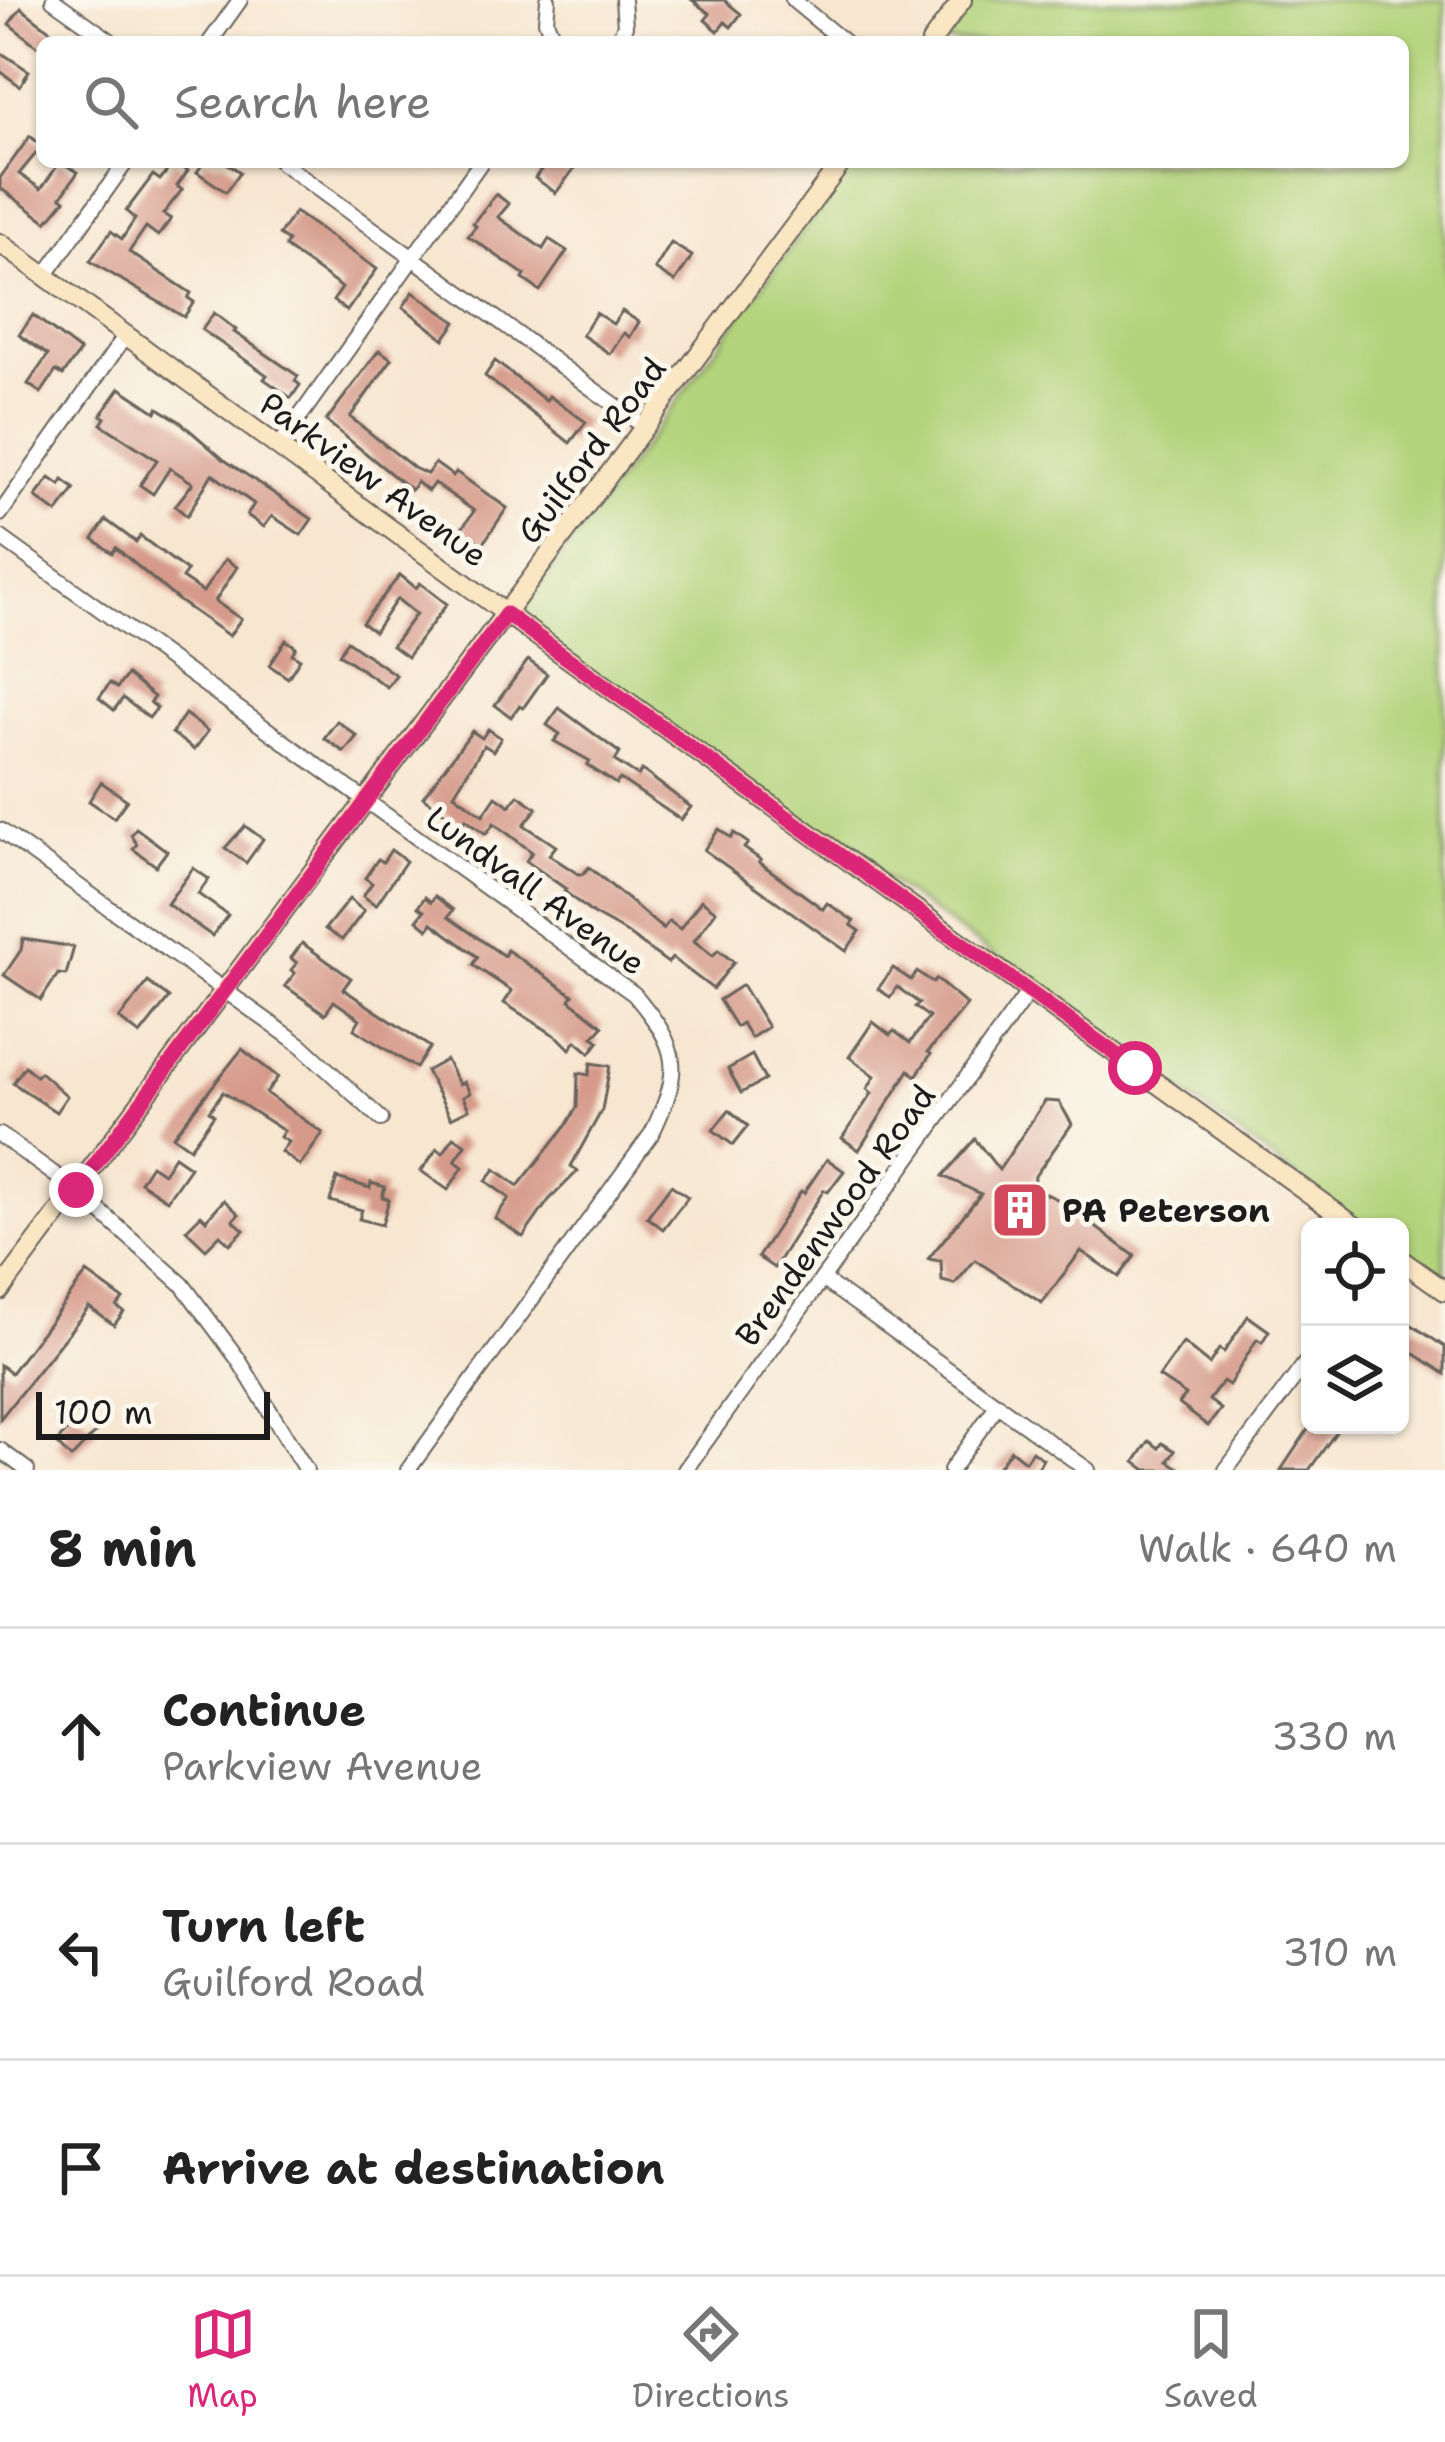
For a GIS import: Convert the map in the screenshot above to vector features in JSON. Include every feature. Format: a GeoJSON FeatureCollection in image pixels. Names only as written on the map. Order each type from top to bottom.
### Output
{"type":"FeatureCollection","features":[{"type":"Feature","properties":{"kind":"street"},"geometry":{"type":"LineString","coordinates":[[53,0],[104,36]]}},
{"type":"Feature","properties":{"kind":"street"},"geometry":{"type":"LineString","coordinates":[[214,36],[240,0]]}},
{"type":"Feature","properties":{"kind":"street"},"geometry":{"type":"LineString","coordinates":[[548,0],[546,21],[552,36]]}},
{"type":"Feature","properties":{"kind":"street"},"geometry":{"type":"LineString","coordinates":[[619,36],[625,26],[623,0]]}},
{"type":"Feature","properties":{"kind":"street"},"geometry":{"type":"LineString","coordinates":[[793,0],[837,36]]}},
{"type":"Feature","properties":{"kind":"street"},"geometry":{"type":"LineString","coordinates":[[935,36],[962,0]]}},
{"type":"Feature","properties":{"kind":"street"},"geometry":{"type":"LineString","coordinates":[[45,276],[122,168]]}},
{"type":"Feature","properties":{"kind":"street"},"geometry":{"type":"LineString","coordinates":[[289,168],[645,427]]}},
{"type":"Feature","properties":{"kind":"street"},"geometry":{"type":"LineString","coordinates":[[279,446],[477,168]]}},
{"type":"Feature","properties":{"kind":"street","name":"Guilford Road"},"geometry":{"type":"LineString","coordinates":[[0,1291],[838,168]]}},
{"type":"Feature","properties":{"kind":"street","name":"Parkview Avenue"},"geometry":{"type":"LineString","coordinates":[[0,243],[1343,1218]]}},
{"type":"Feature","properties":{"kind":"street"},"geometry":{"type":"LineString","coordinates":[[0,514],[126,335]]}},
{"type":"Feature","properties":{"kind":"street","name":"Lundvall Avenue"},"geometry":{"type":"LineString","coordinates":[[0,537],[634,994],[662,1027],[676,1062],[671,1093],[652,1133],[408,1470]]}},
{"type":"Feature","properties":{"kind":"street"},"geometry":{"type":"LineString","coordinates":[[0,830],[301,1045],[381,1119]]}},
{"type":"Feature","properties":{"kind":"street","name":"Brendenwood Road"},"geometry":{"type":"LineString","coordinates":[[685,1470],[1028,991]]}},
{"type":"Feature","properties":{"kind":"street"},"geometry":{"type":"LineString","coordinates":[[0,1135],[76,1190],[182,1284],[238,1359],[306,1470]]}},
{"type":"Feature","properties":{"kind":"street"},"geometry":{"type":"LineString","coordinates":[[1409,1265],[1445,1291]]}},
{"type":"Feature","properties":{"kind":"street"},"geometry":{"type":"LineString","coordinates":[[822,1279],[1088,1470]]}},
{"type":"Feature","properties":{"kind":"street"},"geometry":{"type":"LineString","coordinates":[[1226,1470],[1301,1369]]}},
{"type":"Feature","properties":{"kind":"street"},"geometry":{"type":"LineString","coordinates":[[951,1470],[998,1404]]}},
{"type":"Feature","properties":{"kind":"street"},"geometry":{"type":"LineString","coordinates":[[0,1450],[27,1470]]}},
{"type":"Feature","properties":{"kind":"green space"},"geometry":{"type":"Polygon","coordinates":[[[974,0],[1445,0],[1445,1273],[1409,1255],[1409,1218],[1352,1218],[1064,1004],[523,626],[517,617],[850,168],[1409,168],[1409,36],[947,36],[974,0]]]}},
{"type":"Feature","properties":{"kind":"building"},"geometry":{"type":"Polygon","coordinates":[[[692,0],[724,0],[741,14],[731,27],[725,22],[718,31],[705,20],[710,14],[692,0]]]}},
{"type":"Feature","properties":{"kind":"building"},"geometry":{"type":"Polygon","coordinates":[[[21,8],[60,36],[36,36],[36,45],[9,24],[21,8]]]}},
{"type":"Feature","properties":{"kind":"building"},"geometry":{"type":"Polygon","coordinates":[[[0,52],[29,71],[20,86],[0,71],[0,52]]]}},
{"type":"Feature","properties":{"kind":"building"},"geometry":{"type":"Polygon","coordinates":[[[30,136],[36,141],[36,153],[19,174],[41,189],[56,168],[78,172],[61,197],[65,200],[47,222],[0,188],[0,178],[30,136]]]}},
{"type":"Feature","properties":{"kind":"building"},"geometry":{"type":"Polygon","coordinates":[[[169,168],[188,171],[177,186],[182,190],[163,214],[171,219],[158,236],[146,227],[129,252],[191,293],[188,298],[194,302],[184,317],[90,261],[111,231],[122,239],[135,219],[126,211],[153,175],[160,180],[169,168]]]}},
{"type":"Feature","properties":{"kind":"building"},"geometry":{"type":"Polygon","coordinates":[[[200,168],[234,168],[240,172],[226,192],[197,172],[200,168]]]}},
{"type":"Feature","properties":{"kind":"building"},"geometry":{"type":"Polygon","coordinates":[[[542,168],[575,168],[556,193],[535,178],[542,168]]]}},
{"type":"Feature","properties":{"kind":"building"},"geometry":{"type":"Polygon","coordinates":[[[496,194],[509,204],[498,217],[543,249],[549,239],[567,251],[540,291],[523,279],[525,275],[468,236],[496,194]]]}},
{"type":"Feature","properties":{"kind":"building"},"geometry":{"type":"Polygon","coordinates":[[[295,212],[377,269],[347,311],[333,301],[342,288],[285,247],[288,241],[279,235],[295,212]]]}},
{"type":"Feature","properties":{"kind":"building"},"geometry":{"type":"Polygon","coordinates":[[[671,243],[692,256],[675,282],[655,269],[671,243]]]}},
{"type":"Feature","properties":{"kind":"building"},"geometry":{"type":"Polygon","coordinates":[[[413,292],[456,322],[444,339],[403,307],[413,292]]]}},
{"type":"Feature","properties":{"kind":"building"},"geometry":{"type":"Polygon","coordinates":[[[622,311],[639,322],[630,337],[624,333],[610,354],[582,335],[596,313],[613,324],[622,311]]]}},
{"type":"Feature","properties":{"kind":"building"},"geometry":{"type":"Polygon","coordinates":[[[214,313],[298,376],[295,381],[300,385],[291,398],[264,379],[267,375],[202,330],[214,313]]]}},
{"type":"Feature","properties":{"kind":"building"},"geometry":{"type":"Polygon","coordinates":[[[33,315],[80,351],[63,375],[56,371],[41,393],[28,384],[48,355],[19,335],[33,315]]]}},
{"type":"Feature","properties":{"kind":"building"},"geometry":{"type":"Polygon","coordinates":[[[379,350],[392,359],[350,417],[414,468],[427,474],[435,463],[453,476],[456,472],[507,508],[482,545],[461,530],[474,511],[434,483],[428,491],[417,482],[411,490],[326,421],[379,350]]]}},
{"type":"Feature","properties":{"kind":"building"},"geometry":{"type":"Polygon","coordinates":[[[495,361],[546,401],[549,396],[586,422],[570,443],[485,376],[495,361]]]}},
{"type":"Feature","properties":{"kind":"building"},"geometry":{"type":"Polygon","coordinates":[[[120,388],[179,421],[223,459],[312,519],[301,535],[272,516],[264,527],[247,515],[254,504],[212,474],[187,516],[175,506],[193,483],[170,468],[153,494],[140,485],[157,460],[101,424],[105,418],[101,415],[120,388]]]}},
{"type":"Feature","properties":{"kind":"building"},"geometry":{"type":"Polygon","coordinates":[[[50,478],[75,489],[57,513],[35,497],[50,478]]]}},
{"type":"Feature","properties":{"kind":"building"},"geometry":{"type":"Polygon","coordinates":[[[106,520],[136,542],[140,536],[187,571],[182,578],[203,592],[225,559],[237,567],[215,601],[241,619],[229,636],[116,548],[112,553],[93,539],[106,520]]]}},
{"type":"Feature","properties":{"kind":"building"},"geometry":{"type":"Polygon","coordinates":[[[400,575],[416,588],[420,583],[447,604],[407,657],[392,646],[416,614],[397,599],[374,632],[362,623],[400,575]]]}},
{"type":"Feature","properties":{"kind":"building"},"geometry":{"type":"Polygon","coordinates":[[[286,640],[296,647],[292,654],[300,659],[288,678],[269,665],[286,640]]]}},
{"type":"Feature","properties":{"kind":"building"},"geometry":{"type":"Polygon","coordinates":[[[347,641],[396,675],[387,687],[339,654],[347,641]]]}},
{"type":"Feature","properties":{"kind":"building"},"geometry":{"type":"Polygon","coordinates":[[[528,660],[547,674],[511,717],[495,705],[528,660]]]}},
{"type":"Feature","properties":{"kind":"building"},"geometry":{"type":"Polygon","coordinates":[[[127,675],[154,697],[150,702],[157,708],[149,718],[123,698],[114,710],[99,698],[110,683],[117,688],[127,675]]]}},
{"type":"Feature","properties":{"kind":"building"},"geometry":{"type":"Polygon","coordinates":[[[559,708],[620,753],[615,761],[638,776],[642,770],[691,807],[681,820],[620,779],[616,784],[587,765],[590,761],[554,741],[560,734],[547,725],[559,708]]]}},
{"type":"Feature","properties":{"kind":"building"},"geometry":{"type":"Polygon","coordinates":[[[185,714],[208,731],[194,750],[172,733],[185,714]]]}},
{"type":"Feature","properties":{"kind":"building"},"geometry":{"type":"Polygon","coordinates":[[[337,721],[357,736],[344,752],[324,738],[337,721]]]}},
{"type":"Feature","properties":{"kind":"building"},"geometry":{"type":"Polygon","coordinates":[[[488,729],[501,738],[493,751],[484,745],[454,794],[483,815],[496,796],[510,806],[518,795],[537,808],[524,825],[556,846],[549,855],[578,874],[589,867],[663,929],[669,921],[680,929],[701,900],[716,911],[694,941],[713,956],[718,950],[734,962],[713,989],[672,958],[668,963],[593,914],[526,861],[532,852],[494,823],[486,834],[466,819],[462,825],[423,797],[472,731],[482,738],[488,729]]]}},
{"type":"Feature","properties":{"kind":"building"},"geometry":{"type":"Polygon","coordinates":[[[101,782],[127,800],[114,818],[89,801],[101,782]]]}},
{"type":"Feature","properties":{"kind":"building"},"geometry":{"type":"Polygon","coordinates":[[[245,826],[263,839],[246,863],[225,848],[245,826]]]}},
{"type":"Feature","properties":{"kind":"building"},"geometry":{"type":"Polygon","coordinates":[[[136,828],[167,851],[156,866],[133,849],[137,844],[131,835],[136,828]]]}},
{"type":"Feature","properties":{"kind":"building"},"geometry":{"type":"Polygon","coordinates":[[[719,829],[748,843],[744,848],[759,862],[823,909],[827,903],[854,921],[851,925],[860,931],[846,951],[704,850],[719,829]]]}},
{"type":"Feature","properties":{"kind":"building"},"geometry":{"type":"Polygon","coordinates":[[[391,850],[406,861],[376,905],[363,896],[372,883],[365,878],[391,850]]]}},
{"type":"Feature","properties":{"kind":"building"},"geometry":{"type":"Polygon","coordinates":[[[193,868],[209,879],[198,894],[228,915],[212,936],[167,904],[193,868]]]}},
{"type":"Feature","properties":{"kind":"building"},"geometry":{"type":"Polygon","coordinates":[[[435,896],[453,910],[448,917],[573,995],[570,1000],[603,1026],[593,1037],[599,1041],[590,1053],[576,1041],[570,1049],[504,1003],[512,991],[473,965],[478,957],[432,923],[428,929],[417,920],[424,911],[418,907],[425,897],[431,902],[435,896]]]}},
{"type":"Feature","properties":{"kind":"building"},"geometry":{"type":"Polygon","coordinates":[[[349,899],[364,911],[342,940],[325,929],[349,899]]]}},
{"type":"Feature","properties":{"kind":"building"},"geometry":{"type":"Polygon","coordinates":[[[23,939],[74,947],[66,975],[58,974],[41,1000],[4,975],[23,939]]]}},
{"type":"Feature","properties":{"kind":"building"},"geometry":{"type":"Polygon","coordinates":[[[302,943],[351,978],[343,989],[430,1047],[416,1068],[354,1029],[360,1019],[334,1001],[325,1014],[285,986],[295,973],[291,970],[297,963],[291,958],[302,943]]]}},
{"type":"Feature","properties":{"kind":"building"},"geometry":{"type":"Polygon","coordinates":[[[893,968],[911,980],[917,972],[933,983],[936,979],[967,1005],[928,1052],[916,1076],[909,1070],[859,1150],[842,1138],[872,1093],[867,1089],[875,1076],[849,1057],[873,1022],[910,1043],[929,1017],[897,987],[890,997],[878,989],[893,968]]]}},
{"type":"Feature","properties":{"kind":"building"},"geometry":{"type":"Polygon","coordinates":[[[148,982],[169,998],[140,1035],[119,1019],[148,982]]]}},
{"type":"Feature","properties":{"kind":"building"},"geometry":{"type":"Polygon","coordinates":[[[742,985],[768,1027],[751,1038],[742,1023],[736,1027],[719,1000],[742,985]]]}},
{"type":"Feature","properties":{"kind":"building"},"geometry":{"type":"Polygon","coordinates":[[[242,1049],[278,1077],[266,1093],[323,1133],[300,1166],[281,1152],[288,1142],[280,1137],[284,1131],[223,1092],[209,1111],[214,1115],[190,1148],[173,1136],[242,1049]]]}},
{"type":"Feature","properties":{"kind":"building"},"geometry":{"type":"Polygon","coordinates":[[[752,1055],[765,1080],[741,1093],[728,1069],[752,1055]]]}},
{"type":"Feature","properties":{"kind":"building"},"geometry":{"type":"Polygon","coordinates":[[[446,1060],[459,1084],[464,1082],[470,1093],[463,1097],[469,1109],[451,1118],[426,1071],[446,1060]]]}},
{"type":"Feature","properties":{"kind":"building"},"geometry":{"type":"Polygon","coordinates":[[[591,1063],[610,1066],[602,1110],[571,1166],[578,1171],[549,1200],[523,1237],[495,1218],[509,1198],[486,1181],[495,1169],[518,1186],[566,1126],[577,1107],[578,1073],[589,1075],[591,1063]]]}},
{"type":"Feature","properties":{"kind":"building"},"geometry":{"type":"Polygon","coordinates":[[[25,1066],[36,1076],[40,1072],[67,1096],[56,1112],[13,1083],[25,1066]]]}},
{"type":"Feature","properties":{"kind":"building","name":"PA Peterson"},"geometry":{"type":"Polygon","coordinates":[[[1045,1101],[1059,1102],[1072,1124],[1035,1176],[1034,1188],[1059,1200],[1135,1256],[1119,1277],[1081,1251],[1042,1303],[975,1260],[955,1284],[942,1281],[941,1261],[928,1259],[981,1194],[943,1176],[975,1139],[999,1170],[1045,1101]]]}},
{"type":"Feature","properties":{"kind":"building"},"geometry":{"type":"Polygon","coordinates":[[[729,1110],[748,1126],[733,1145],[713,1130],[729,1110]]]}},
{"type":"Feature","properties":{"kind":"building"},"geometry":{"type":"Polygon","coordinates":[[[454,1137],[466,1145],[455,1161],[463,1167],[448,1190],[421,1171],[437,1149],[443,1153],[454,1137]]]}},
{"type":"Feature","properties":{"kind":"building"},"geometry":{"type":"Polygon","coordinates":[[[174,1156],[190,1167],[167,1200],[140,1182],[151,1165],[163,1173],[174,1156]]]}},
{"type":"Feature","properties":{"kind":"building"},"geometry":{"type":"Polygon","coordinates":[[[827,1159],[844,1171],[828,1192],[824,1190],[774,1268],[758,1257],[827,1159]]]}},
{"type":"Feature","properties":{"kind":"building"},"geometry":{"type":"Polygon","coordinates":[[[337,1178],[370,1188],[371,1183],[385,1187],[382,1197],[389,1199],[382,1225],[359,1219],[362,1210],[330,1201],[337,1178]]]}},
{"type":"Feature","properties":{"kind":"building"},"geometry":{"type":"Polygon","coordinates":[[[671,1185],[688,1197],[663,1229],[647,1217],[671,1185]]]}},
{"type":"Feature","properties":{"kind":"building"},"geometry":{"type":"Polygon","coordinates":[[[224,1200],[239,1214],[233,1220],[244,1230],[230,1244],[220,1235],[206,1249],[186,1230],[201,1215],[206,1220],[224,1200]]]}},
{"type":"Feature","properties":{"kind":"building"},"geometry":{"type":"Polygon","coordinates":[[[87,1273],[123,1299],[117,1307],[124,1312],[114,1325],[89,1307],[0,1419],[0,1365],[11,1373],[87,1273]]]}},
{"type":"Feature","properties":{"kind":"building"},"geometry":{"type":"Polygon","coordinates":[[[1248,1316],[1269,1331],[1262,1342],[1257,1339],[1229,1385],[1223,1381],[1209,1400],[1221,1409],[1208,1426],[1179,1404],[1186,1395],[1159,1377],[1183,1343],[1209,1364],[1219,1349],[1224,1352],[1248,1316]]]}},
{"type":"Feature","properties":{"kind":"building"},"geometry":{"type":"Polygon","coordinates":[[[1409,1323],[1445,1347],[1445,1374],[1409,1350],[1409,1323]]]}},
{"type":"Feature","properties":{"kind":"building"},"geometry":{"type":"Polygon","coordinates":[[[72,1407],[97,1431],[71,1458],[56,1443],[66,1432],[57,1423],[72,1407]]]}},
{"type":"Feature","properties":{"kind":"building"},"geometry":{"type":"Polygon","coordinates":[[[1305,1434],[1335,1434],[1309,1470],[1281,1470],[1305,1434]]]}},
{"type":"Feature","properties":{"kind":"building"},"geometry":{"type":"Polygon","coordinates":[[[1149,1441],[1175,1451],[1168,1461],[1182,1470],[1146,1470],[1135,1462],[1149,1441]]]}},
{"type":"Feature","properties":{"kind":"building"},"geometry":{"type":"Polygon","coordinates":[[[1011,1450],[1025,1461],[1032,1451],[1043,1459],[1037,1470],[996,1470],[1011,1450]]]}},
{"type":"Feature","properties":{"kind":"place","name":"PA Peterson"},"geometry":{"type":"Point","coordinates":[1020,1210]}},
{"type":"Feature","properties":{"kind":"route"},"geometry":{"type":"LineString","coordinates":[[76,1190],[506,614],[1135,1068]]}}]}
